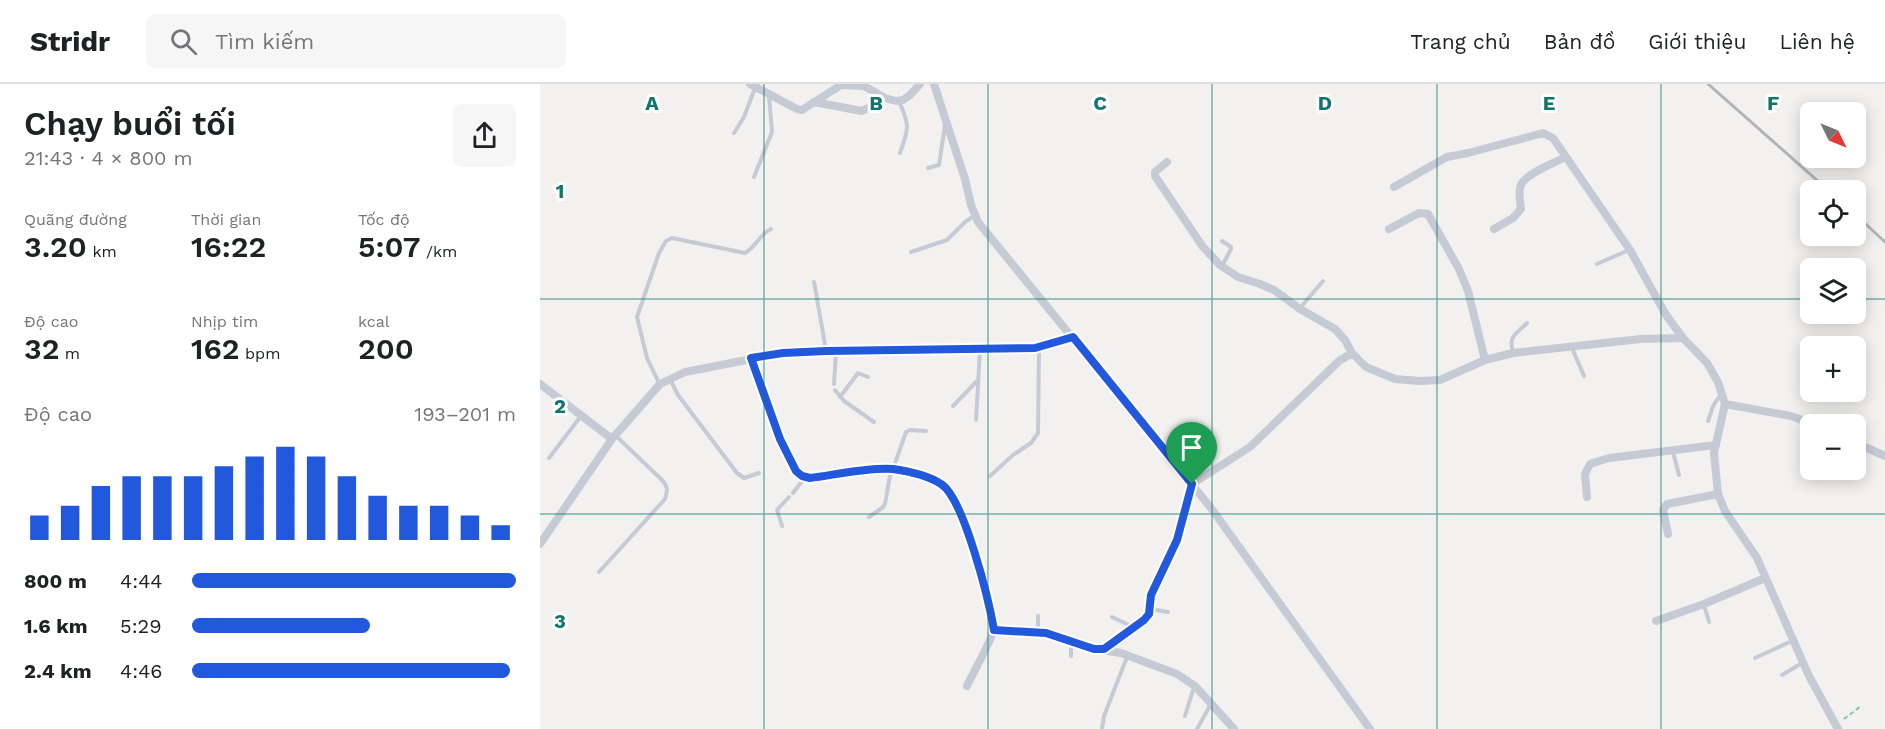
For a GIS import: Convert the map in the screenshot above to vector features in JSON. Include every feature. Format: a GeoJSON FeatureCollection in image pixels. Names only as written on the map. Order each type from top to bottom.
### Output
{"type":"FeatureCollection","features":[{"type":"Feature","properties":{"kind":"street"},"geometry":{"type":"LineString","coordinates":[[752,85],[769,96],[802,110],[841,85],[864,86],[879,96],[899,100],[909,95],[920,84]]}},
{"type":"Feature","properties":{"kind":"street"},"geometry":{"type":"LineString","coordinates":[[934,84],[975,215],[1192,484],[1370,729]]}},
{"type":"Feature","properties":{"kind":"street"},"geometry":{"type":"LineString","coordinates":[[814,102],[862,111],[870,107],[879,96]]}},
{"type":"Feature","properties":{"kind":"street"},"geometry":{"type":"LineString","coordinates":[[1394,188],[1447,157],[1543,133],[1553,138],[1630,250],[1666,315],[1683,338],[1707,363],[1725,404],[1714,453],[1718,494],[1725,511],[1757,558],[1803,663],[1837,726]]}},
{"type":"Feature","properties":{"kind":"street"},"geometry":{"type":"LineString","coordinates":[[1494,229],[1513,218],[1521,209],[1521,183],[1566,157]]}},
{"type":"Feature","properties":{"kind":"street"},"geometry":{"type":"LineString","coordinates":[[1167,162],[1158,169],[1155,176],[1203,247],[1222,266],[1238,277],[1274,290],[1300,309],[1335,329],[1345,340],[1352,353],[1366,367],[1395,379],[1440,380],[1485,360],[1513,353],[1641,339],[1683,338]]}},
{"type":"Feature","properties":{"kind":"street"},"geometry":{"type":"LineString","coordinates":[[1389,229],[1419,213],[1428,214],[1459,269],[1468,291],[1485,360]]}},
{"type":"Feature","properties":{"kind":"street"},"geometry":{"type":"LineString","coordinates":[[540,544],[614,437],[660,384],[670,378],[686,372],[783,353],[1039,347],[1073,337]]}},
{"type":"Feature","properties":{"kind":"street"},"geometry":{"type":"LineString","coordinates":[[1104,649],[1149,614],[1151,595],[1177,540],[1192,484],[1251,447],[1339,361],[1352,353]]}},
{"type":"Feature","properties":{"kind":"street"},"geometry":{"type":"LineString","coordinates":[[751,358],[780,439],[796,471],[810,478],[892,469],[933,480],[942,484],[950,492],[976,558],[988,596],[994,630],[967,686]]}},
{"type":"Feature","properties":{"kind":"street"},"geometry":{"type":"LineString","coordinates":[[540,384],[581,416],[614,437]]}},
{"type":"Feature","properties":{"kind":"street"},"geometry":{"type":"LineString","coordinates":[[1725,404],[1800,419]]}},
{"type":"Feature","properties":{"kind":"street"},"geometry":{"type":"LineString","coordinates":[[1587,497],[1585,474],[1590,464],[1609,458],[1716,445]]}},
{"type":"Feature","properties":{"kind":"street"},"geometry":{"type":"LineString","coordinates":[[1866,447],[1885,456]]}},
{"type":"Feature","properties":{"kind":"street"},"geometry":{"type":"LineString","coordinates":[[1668,534],[1663,510],[1667,504],[1718,494]]}},
{"type":"Feature","properties":{"kind":"street"},"geometry":{"type":"LineString","coordinates":[[1656,621],[1704,604],[1765,578]]}},
{"type":"Feature","properties":{"kind":"street"},"geometry":{"type":"LineString","coordinates":[[994,630],[1038,632],[1071,640],[1094,649],[1104,649],[1177,674],[1195,686],[1234,729]]}},
{"type":"Feature","properties":{"kind":"lane"},"geometry":{"type":"LineString","coordinates":[[734,133],[744,117],[752,85]]}},
{"type":"Feature","properties":{"kind":"lane"},"geometry":{"type":"LineString","coordinates":[[754,177],[772,132],[769,96]]}},
{"type":"Feature","properties":{"kind":"lane"},"geometry":{"type":"LineString","coordinates":[[899,100],[908,122],[907,134],[900,153]]}},
{"type":"Feature","properties":{"kind":"lane"},"geometry":{"type":"LineString","coordinates":[[928,168],[939,165],[946,118]]}},
{"type":"Feature","properties":{"kind":"lane"},"geometry":{"type":"LineString","coordinates":[[911,252],[947,240],[975,215]]}},
{"type":"Feature","properties":{"kind":"lane"},"geometry":{"type":"LineString","coordinates":[[660,384],[647,358],[638,317],[663,245],[672,238],[745,253],[765,232],[771,229]]}},
{"type":"Feature","properties":{"kind":"lane"},"geometry":{"type":"LineString","coordinates":[[1222,241],[1231,249],[1222,266]]}},
{"type":"Feature","properties":{"kind":"lane"},"geometry":{"type":"LineString","coordinates":[[1597,264],[1630,250]]}},
{"type":"Feature","properties":{"kind":"lane"},"geometry":{"type":"LineString","coordinates":[[814,282],[826,351]]}},
{"type":"Feature","properties":{"kind":"lane"},"geometry":{"type":"LineString","coordinates":[[1300,309],[1323,282]]}},
{"type":"Feature","properties":{"kind":"lane"},"geometry":{"type":"LineString","coordinates":[[1513,353],[1510,343],[1527,323]]}},
{"type":"Feature","properties":{"kind":"lane"},"geometry":{"type":"LineString","coordinates":[[990,476],[1036,438],[1040,417],[1039,347]]}},
{"type":"Feature","properties":{"kind":"lane"},"geometry":{"type":"LineString","coordinates":[[1572,348],[1584,376]]}},
{"type":"Feature","properties":{"kind":"lane"},"geometry":{"type":"LineString","coordinates":[[976,420],[980,349]]}},
{"type":"Feature","properties":{"kind":"lane"},"geometry":{"type":"LineString","coordinates":[[836,351],[834,387],[839,397],[874,422]]}},
{"type":"Feature","properties":{"kind":"lane"},"geometry":{"type":"LineString","coordinates":[[839,397],[858,373],[868,377]]}},
{"type":"Feature","properties":{"kind":"lane"},"geometry":{"type":"LineString","coordinates":[[670,378],[678,395],[737,473],[744,478],[759,473]]}},
{"type":"Feature","properties":{"kind":"lane"},"geometry":{"type":"LineString","coordinates":[[953,406],[978,380]]}},
{"type":"Feature","properties":{"kind":"lane"},"geometry":{"type":"LineString","coordinates":[[1708,421],[1721,393]]}},
{"type":"Feature","properties":{"kind":"lane"},"geometry":{"type":"LineString","coordinates":[[549,458],[581,416]]}},
{"type":"Feature","properties":{"kind":"lane"},"geometry":{"type":"LineString","coordinates":[[868,518],[885,504],[892,469],[903,435],[910,430],[926,431]]}},
{"type":"Feature","properties":{"kind":"lane"},"geometry":{"type":"LineString","coordinates":[[599,572],[666,499],[668,492],[667,485],[614,437]]}},
{"type":"Feature","properties":{"kind":"lane"},"geometry":{"type":"LineString","coordinates":[[1673,451],[1679,475]]}},
{"type":"Feature","properties":{"kind":"lane"},"geometry":{"type":"LineString","coordinates":[[793,493],[805,477]]}},
{"type":"Feature","properties":{"kind":"lane"},"geometry":{"type":"LineString","coordinates":[[782,526],[777,510],[789,497]]}},
{"type":"Feature","properties":{"kind":"lane"},"geometry":{"type":"LineString","coordinates":[[1704,604],[1709,622]]}},
{"type":"Feature","properties":{"kind":"lane"},"geometry":{"type":"LineString","coordinates":[[1150,609],[1168,612]]}},
{"type":"Feature","properties":{"kind":"lane"},"geometry":{"type":"LineString","coordinates":[[1038,616],[1038,632]]}},
{"type":"Feature","properties":{"kind":"lane"},"geometry":{"type":"LineString","coordinates":[[1112,617],[1134,627]]}},
{"type":"Feature","properties":{"kind":"lane"},"geometry":{"type":"LineString","coordinates":[[1071,640],[1071,656]]}},
{"type":"Feature","properties":{"kind":"lane"},"geometry":{"type":"LineString","coordinates":[[1755,658],[1793,641]]}},
{"type":"Feature","properties":{"kind":"lane"},"geometry":{"type":"LineString","coordinates":[[1102,729],[1104,716],[1128,657]]}},
{"type":"Feature","properties":{"kind":"lane"},"geometry":{"type":"LineString","coordinates":[[1782,675],[1803,663]]}},
{"type":"Feature","properties":{"kind":"lane"},"geometry":{"type":"LineString","coordinates":[[1185,716],[1195,686]]}},
{"type":"Feature","properties":{"kind":"lane"},"geometry":{"type":"LineString","coordinates":[[1197,729],[1211,703]]}},
{"type":"Feature","properties":{"kind":"path"},"geometry":{"type":"LineString","coordinates":[[1837,726],[1861,706]]}},
{"type":"Feature","properties":{"kind":"railway"},"geometry":{"type":"LineString","coordinates":[[1708,84],[1817,180]]}},
{"type":"Feature","properties":{"kind":"railway"},"geometry":{"type":"LineString","coordinates":[[1866,224],[1885,242]]}},
{"type":"Feature","properties":{"kind":"route"},"geometry":{"type":"LineString","coordinates":[[1073,337],[1192,484],[1177,540],[1151,595],[1149,614],[1144,620],[1104,649],[1094,649],[1046,633],[994,630],[988,596],[976,558],[950,492],[942,484],[933,480],[893,469],[810,478],[802,476],[796,471],[780,439],[751,358],[783,353],[826,351],[1035,348],[1073,337]]}}]}
